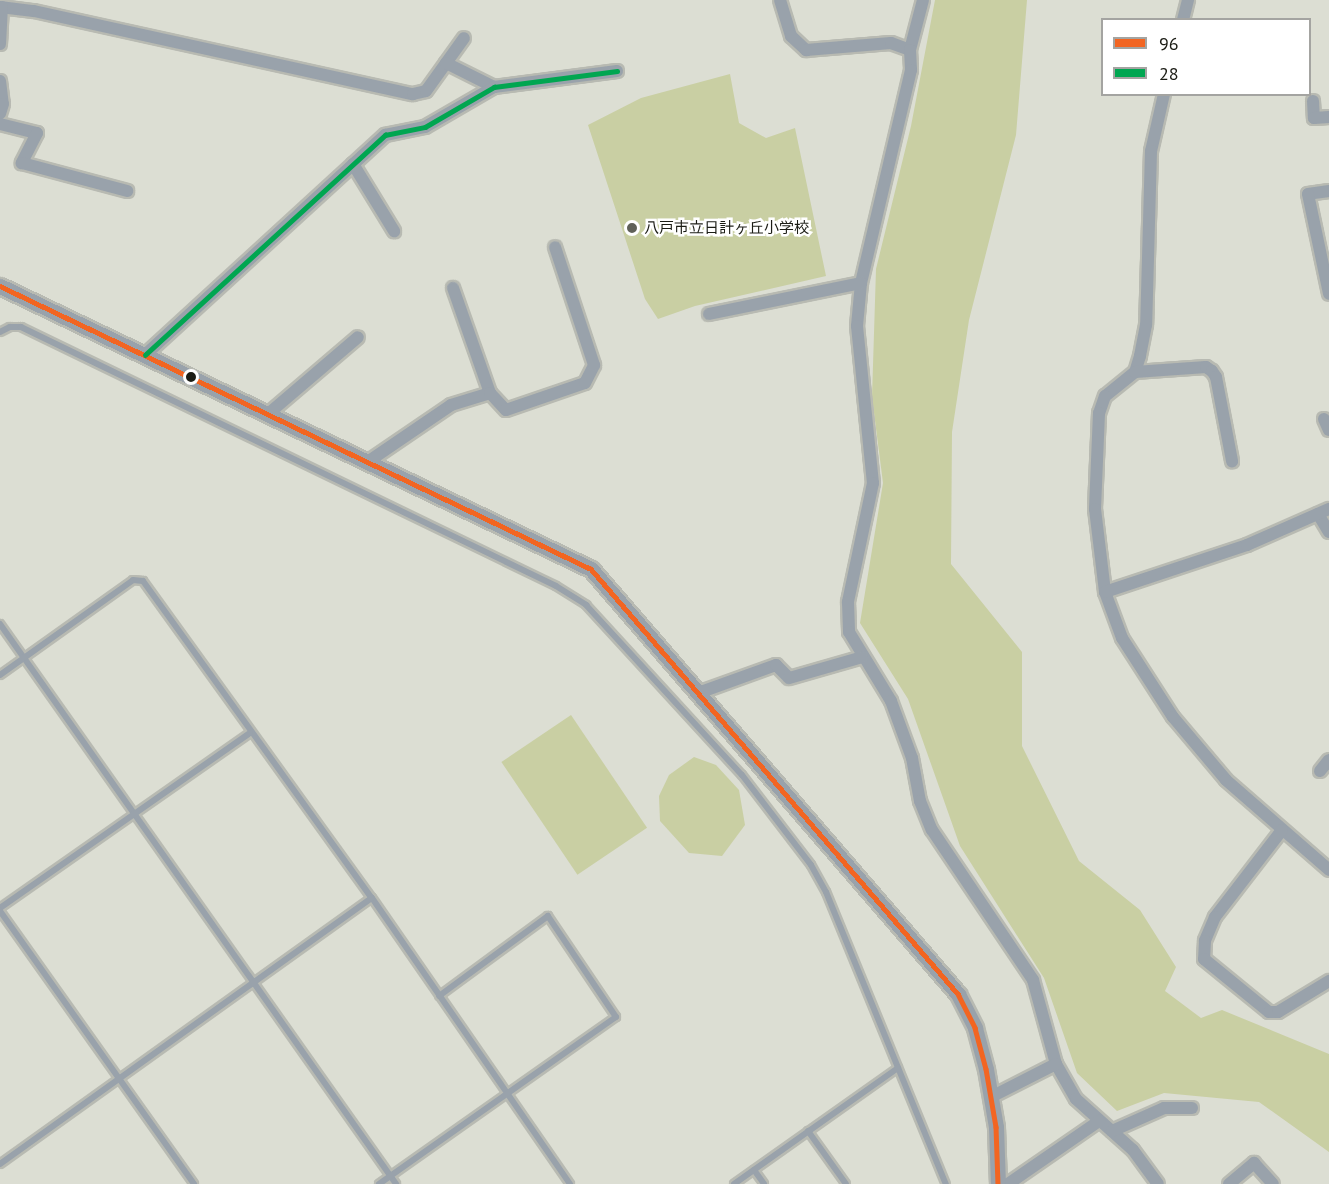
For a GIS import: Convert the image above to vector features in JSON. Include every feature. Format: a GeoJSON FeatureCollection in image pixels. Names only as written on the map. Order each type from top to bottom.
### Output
{"type":"FeatureCollection","features":[{"type":"Feature","properties":{"kind":"street"},"geometry":{"type":"LineString","coordinates":[[780,0],[791,36],[806,50],[891,43],[910,50]]}},
{"type":"Feature","properties":{"kind":"street"},"geometry":{"type":"LineString","coordinates":[[923,0],[910,50],[912,70],[861,283],[857,326],[873,483],[846,616],[849,632],[862,657],[891,701],[912,758],[920,801],[932,830],[1033,980],[1056,1064],[1076,1099],[1133,1150],[1153,1182]]}},
{"type":"Feature","properties":{"kind":"street"},"geometry":{"type":"LineString","coordinates":[[1184,18],[1188,0]]}},
{"type":"Feature","properties":{"kind":"street"},"geometry":{"type":"LineString","coordinates":[[0,44],[1,7],[413,94],[426,91],[464,38]]}},
{"type":"Feature","properties":{"kind":"street"},"geometry":{"type":"LineString","coordinates":[[446,63],[494,87]]}},
{"type":"Feature","properties":{"kind":"street"},"geometry":{"type":"LineString","coordinates":[[145,355],[385,135],[426,127],[494,87],[617,71]]}},
{"type":"Feature","properties":{"kind":"street"},"geometry":{"type":"LineString","coordinates":[[0,81],[3,104],[0,114]]}},
{"type":"Feature","properties":{"kind":"street"},"geometry":{"type":"LineString","coordinates":[[1134,372],[1146,325],[1151,151],[1164,96]]}},
{"type":"Feature","properties":{"kind":"street"},"geometry":{"type":"LineString","coordinates":[[1313,101],[1314,118],[1329,117]]}},
{"type":"Feature","properties":{"kind":"street"},"geometry":{"type":"LineString","coordinates":[[0,124],[37,133],[22,163],[127,191]]}},
{"type":"Feature","properties":{"kind":"street"},"geometry":{"type":"LineString","coordinates":[[353,164],[394,231]]}},
{"type":"Feature","properties":{"kind":"street"},"geometry":{"type":"LineString","coordinates":[[1329,191],[1308,194],[1329,294]]}},
{"type":"Feature","properties":{"kind":"street"},"geometry":{"type":"LineString","coordinates":[[453,288],[490,393],[506,410],[585,383],[594,365],[555,247]]}},
{"type":"Feature","properties":{"kind":"street"},"geometry":{"type":"LineString","coordinates":[[709,314],[861,283]]}},
{"type":"Feature","properties":{"kind":"street"},"geometry":{"type":"LineString","coordinates":[[0,286],[591,569],[701,693],[958,994],[975,1028],[992,1097],[998,1184]]}},
{"type":"Feature","properties":{"kind":"street"},"geometry":{"type":"LineString","coordinates":[[268,414],[358,337]]}},
{"type":"Feature","properties":{"kind":"street"},"geometry":{"type":"LineString","coordinates":[[1232,461],[1216,376],[1212,370],[1206,367],[1134,372],[1105,396],[1099,413],[1095,508],[1105,592],[1122,638],[1168,709],[1226,780],[1329,870]]}},
{"type":"Feature","properties":{"kind":"street"},"geometry":{"type":"LineString","coordinates":[[369,461],[431,416],[490,393]]}},
{"type":"Feature","properties":{"kind":"street"},"geometry":{"type":"LineString","coordinates":[[1105,592],[1247,545],[1324,512],[1329,532]]}},
{"type":"Feature","properties":{"kind":"street"},"geometry":{"type":"LineString","coordinates":[[701,693],[776,664],[789,678],[862,657]]}},
{"type":"Feature","properties":{"kind":"street"},"geometry":{"type":"LineString","coordinates":[[1320,771],[1329,760]]}},
{"type":"Feature","properties":{"kind":"street"},"geometry":{"type":"LineString","coordinates":[[1282,830],[1215,917],[1205,941],[1204,959],[1269,1012],[1278,1012],[1329,981]]}},
{"type":"Feature","properties":{"kind":"street"},"geometry":{"type":"LineString","coordinates":[[992,1097],[1056,1064]]}},
{"type":"Feature","properties":{"kind":"street"},"geometry":{"type":"LineString","coordinates":[[1112,1131],[1164,1108],[1192,1108]]}},
{"type":"Feature","properties":{"kind":"street"},"geometry":{"type":"LineString","coordinates":[[1008,1184],[1099,1121]]}},
{"type":"Feature","properties":{"kind":"street"},"geometry":{"type":"LineString","coordinates":[[1229,1184],[1254,1163],[1273,1184]]}},
{"type":"Feature","properties":{"kind":"lane"},"geometry":{"type":"LineString","coordinates":[[0,332],[10,327],[21,327],[546,581],[586,605],[742,775],[811,865],[826,892],[946,1184]]}},
{"type":"Feature","properties":{"kind":"lane"},"geometry":{"type":"LineString","coordinates":[[0,675],[132,580],[143,581],[249,733],[372,898],[570,1184]]}},
{"type":"Feature","properties":{"kind":"lane"},"geometry":{"type":"LineString","coordinates":[[0,624],[396,1184]]}},
{"type":"Feature","properties":{"kind":"lane"},"geometry":{"type":"LineString","coordinates":[[194,1184],[0,910],[249,733]]}},
{"type":"Feature","properties":{"kind":"lane"},"geometry":{"type":"LineString","coordinates":[[0,1164],[372,898]]}},
{"type":"Feature","properties":{"kind":"lane"},"geometry":{"type":"LineString","coordinates":[[379,1184],[615,1017],[548,916],[439,996]]}},
{"type":"Feature","properties":{"kind":"lane"},"geometry":{"type":"LineString","coordinates":[[734,1184],[898,1068]]}},
{"type":"Feature","properties":{"kind":"lane"},"geometry":{"type":"LineString","coordinates":[[808,1131],[846,1184]]}},
{"type":"Feature","properties":{"kind":"lane"},"geometry":{"type":"LineString","coordinates":[[754,1170],[764,1184]]}},
{"type":"Feature","properties":{"kind":"green space"},"geometry":{"type":"Polygon","coordinates":[[[935,0],[1027,0],[1016,135],[969,320],[952,432],[951,564],[1022,652],[1022,746],[1079,861],[1140,910],[1176,967],[1165,991],[1201,1018],[1222,1010],[1329,1054],[1329,1152],[1259,1102],[1164,1093],[1117,1111],[1077,1073],[1044,978],[960,846],[908,699],[860,623],[883,483],[872,397],[876,269],[911,126],[935,0]]]}},
{"type":"Feature","properties":{"kind":"green space"},"geometry":{"type":"Polygon","coordinates":[[[730,74],[739,123],[766,138],[795,128],[826,276],[695,306],[658,319],[645,299],[588,125],[641,98],[730,74]]]}},
{"type":"Feature","properties":{"kind":"green space"},"geometry":{"type":"Polygon","coordinates":[[[571,715],[647,828],[577,875],[501,762],[571,715]]]}},
{"type":"Feature","properties":{"kind":"green space"},"geometry":{"type":"Polygon","coordinates":[[[694,757],[716,765],[739,790],[745,825],[722,856],[689,853],[660,821],[659,796],[669,775],[694,757]]]}},
{"type":"Feature","properties":{"kind":"transit line","name":"28"},"geometry":{"type":"LineString","coordinates":[[145,355],[385,135],[425,127],[494,87],[617,71]]}},
{"type":"Feature","properties":{"kind":"transit line","name":"96"},"geometry":{"type":"LineString","coordinates":[[0,286],[591,569],[958,994],[975,1028],[986,1069],[996,1127],[998,1184]]}},
{"type":"Feature","properties":{"kind":"place","name":"八戸市立日計ヶ丘小学校"},"geometry":{"type":"Point","coordinates":[632,228]}}]}
